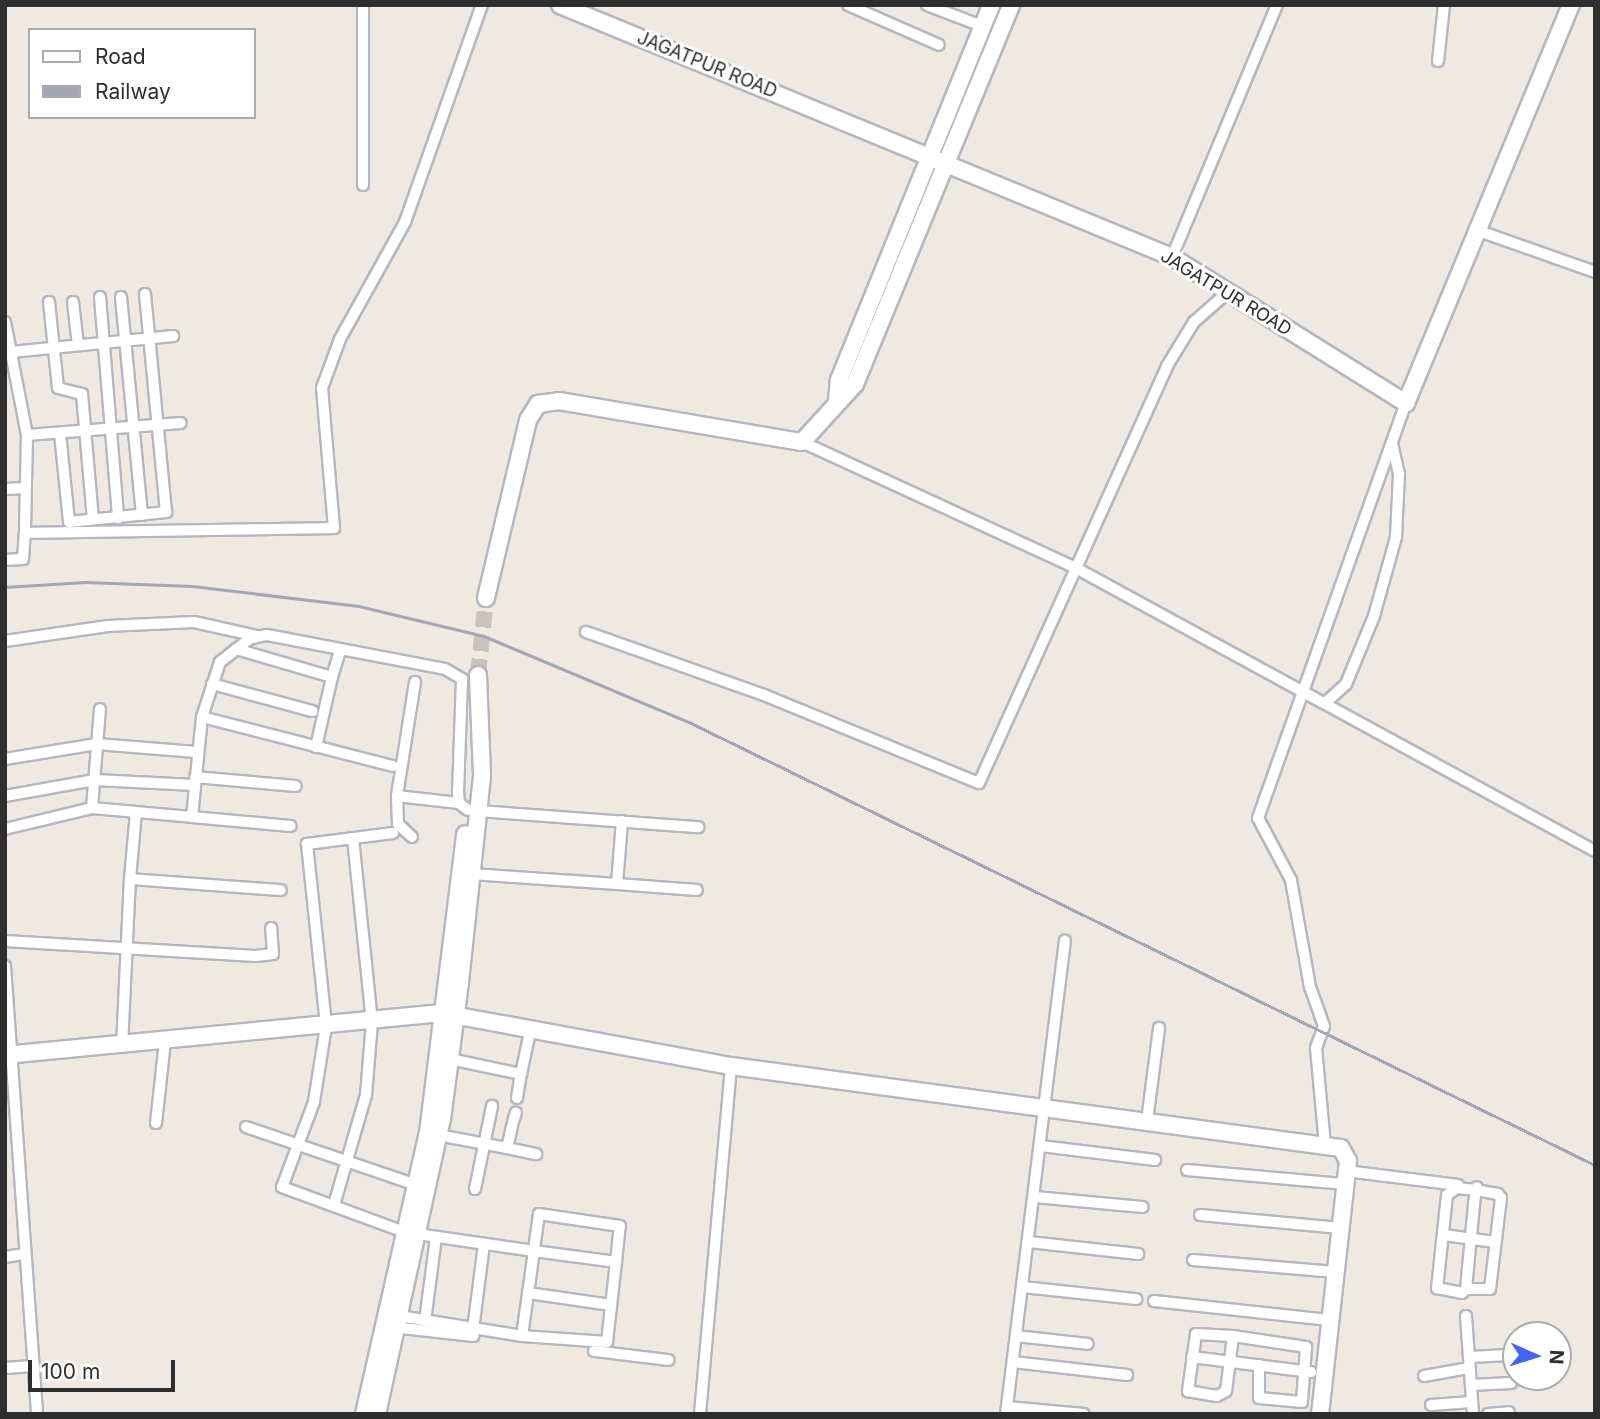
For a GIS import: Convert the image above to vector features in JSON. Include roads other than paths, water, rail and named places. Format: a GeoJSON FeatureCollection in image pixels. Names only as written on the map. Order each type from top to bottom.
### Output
{"type":"FeatureCollection","features":[{"type":"Feature","properties":{"kind":"street"},"geometry":{"type":"LineString","coordinates":[[363,5],[363,185]]}},
{"type":"Feature","properties":{"kind":"street"},"geometry":{"type":"LineString","coordinates":[[25,533],[334,528],[322,388],[340,339],[405,222],[482,5]]}},
{"type":"Feature","properties":{"kind":"street","name":"JAGATPUR ROAD"},"geometry":{"type":"LineString","coordinates":[[560,5],[948,161],[1172,257],[1406,403]]}},
{"type":"Feature","properties":{"kind":"street"},"geometry":{"type":"LineString","coordinates":[[848,5],[867,10],[939,46]]}},
{"type":"Feature","properties":{"kind":"street"},"geometry":{"type":"LineString","coordinates":[[836,401],[870,301],[991,5]]}},
{"type":"Feature","properties":{"kind":"street"},"geometry":{"type":"LineString","coordinates":[[802,442],[836,401],[855,384],[1011,5]]}},
{"type":"Feature","properties":{"kind":"street"},"geometry":{"type":"LineString","coordinates":[[1172,257],[1277,5]]}},
{"type":"Feature","properties":{"kind":"street"},"geometry":{"type":"LineString","coordinates":[[1438,61],[1444,5]]}},
{"type":"Feature","properties":{"kind":"street"},"geometry":{"type":"LineString","coordinates":[[1325,1145],[1316,1048],[1324,1026],[1310,987],[1288,870],[1258,818],[1406,403],[1571,5]]}},
{"type":"Feature","properties":{"kind":"street"},"geometry":{"type":"LineString","coordinates":[[929,6],[982,26]]}},
{"type":"Feature","properties":{"kind":"street"},"geometry":{"type":"LineString","coordinates":[[1476,230],[1595,272]]}},
{"type":"Feature","properties":{"kind":"street"},"geometry":{"type":"LineString","coordinates":[[586,632],[764,695],[979,783],[1073,567],[1167,366],[1194,322],[1228,292]]}},
{"type":"Feature","properties":{"kind":"street"},"geometry":{"type":"LineString","coordinates":[[60,433],[69,522],[166,512],[145,294]]}},
{"type":"Feature","properties":{"kind":"street"},"geometry":{"type":"LineString","coordinates":[[100,297],[118,518]]}},
{"type":"Feature","properties":{"kind":"street"},"geometry":{"type":"LineString","coordinates":[[121,297],[142,515]]}},
{"type":"Feature","properties":{"kind":"street"},"geometry":{"type":"LineString","coordinates":[[870,301],[887,309]]}},
{"type":"Feature","properties":{"kind":"street"},"geometry":{"type":"LineString","coordinates":[[49,302],[58,388],[82,394],[93,520]]}},
{"type":"Feature","properties":{"kind":"street"},"geometry":{"type":"LineString","coordinates":[[73,302],[78,345]]}},
{"type":"Feature","properties":{"kind":"street"},"geometry":{"type":"LineString","coordinates":[[5,323],[27,435],[23,559],[5,560]]}},
{"type":"Feature","properties":{"kind":"street"},"geometry":{"type":"LineString","coordinates":[[11,352],[173,336]]}},
{"type":"Feature","properties":{"kind":"street"},"geometry":{"type":"LineString","coordinates":[[486,598],[528,420],[538,404],[559,401],[802,442],[1073,567],[1595,851]]}},
{"type":"Feature","properties":{"kind":"street"},"geometry":{"type":"LineString","coordinates":[[27,435],[181,423]]}},
{"type":"Feature","properties":{"kind":"street"},"geometry":{"type":"LineString","coordinates":[[1325,703],[1346,684],[1374,615],[1395,537],[1399,474],[1392,443]]}},
{"type":"Feature","properties":{"kind":"street"},"geometry":{"type":"LineString","coordinates":[[5,489],[25,488]]}},
{"type":"Feature","properties":{"kind":"street"},"geometry":{"type":"LineString","coordinates":[[5,641],[108,626],[194,622],[257,636],[444,669],[462,679],[471,874],[449,1014],[416,1185],[410,1233],[377,1414]]}},
{"type":"Feature","properties":{"kind":"street"},"geometry":{"type":"LineString","coordinates":[[192,817],[196,751],[212,684],[220,662],[257,636]]}},
{"type":"Feature","properties":{"kind":"street"},"geometry":{"type":"LineString","coordinates":[[236,649],[332,677]]}},
{"type":"Feature","properties":{"kind":"street"},"geometry":{"type":"LineString","coordinates":[[316,747],[340,650]]}},
{"type":"Feature","properties":{"kind":"street"},"geometry":{"type":"LineString","coordinates":[[410,1233],[438,1135],[450,1059],[449,1014],[471,772],[478,760],[478,675]]}},
{"type":"Feature","properties":{"kind":"street"},"geometry":{"type":"LineString","coordinates":[[412,837],[398,824],[397,796],[415,682]]}},
{"type":"Feature","properties":{"kind":"street"},"geometry":{"type":"LineString","coordinates":[[212,684],[312,710]]}},
{"type":"Feature","properties":{"kind":"street"},"geometry":{"type":"LineString","coordinates":[[92,808],[100,709]]}},
{"type":"Feature","properties":{"kind":"street"},"geometry":{"type":"LineString","coordinates":[[202,717],[393,766]]}},
{"type":"Feature","properties":{"kind":"street"},"geometry":{"type":"LineString","coordinates":[[5,759],[97,744],[196,751]]}},
{"type":"Feature","properties":{"kind":"street"},"geometry":{"type":"LineString","coordinates":[[5,796],[94,780],[296,786]]}},
{"type":"Feature","properties":{"kind":"street"},"geometry":{"type":"LineString","coordinates":[[397,796],[468,808],[698,827]]}},
{"type":"Feature","properties":{"kind":"street"},"geometry":{"type":"LineString","coordinates":[[5,829],[92,808],[291,826]]}},
{"type":"Feature","properties":{"kind":"street"},"geometry":{"type":"LineString","coordinates":[[122,1047],[136,812]]}},
{"type":"Feature","properties":{"kind":"street"},"geometry":{"type":"LineString","coordinates":[[617,884],[622,821]]}},
{"type":"Feature","properties":{"kind":"street"},"geometry":{"type":"LineString","coordinates":[[393,833],[307,844],[326,1026],[314,1102],[282,1186],[410,1233],[616,1262]]}},
{"type":"Feature","properties":{"kind":"street"},"geometry":{"type":"LineString","coordinates":[[334,1205],[366,1095],[372,1022],[353,838]]}},
{"type":"Feature","properties":{"kind":"street"},"geometry":{"type":"LineString","coordinates":[[471,874],[697,890]]}},
{"type":"Feature","properties":{"kind":"street"},"geometry":{"type":"LineString","coordinates":[[130,879],[281,890]]}},
{"type":"Feature","properties":{"kind":"street"},"geometry":{"type":"LineString","coordinates":[[5,941],[273,954],[271,928]]}},
{"type":"Feature","properties":{"kind":"street"},"geometry":{"type":"LineString","coordinates":[[1065,941],[1007,1411],[1084,1414]]}},
{"type":"Feature","properties":{"kind":"street"},"geometry":{"type":"LineString","coordinates":[[5,966],[7,1055],[37,1414]]}},
{"type":"Feature","properties":{"kind":"street"},"geometry":{"type":"LineString","coordinates":[[7,1055],[122,1047],[449,1014],[731,1066],[1325,1145],[1346,1151],[1320,1414]]}},
{"type":"Feature","properties":{"kind":"street"},"geometry":{"type":"LineString","coordinates":[[517,1098],[531,1027]]}},
{"type":"Feature","properties":{"kind":"street"},"geometry":{"type":"LineString","coordinates":[[1147,1121],[1159,1028]]}},
{"type":"Feature","properties":{"kind":"street"},"geometry":{"type":"LineString","coordinates":[[156,1123],[165,1041]]}},
{"type":"Feature","properties":{"kind":"street"},"geometry":{"type":"LineString","coordinates":[[450,1059],[521,1074]]}},
{"type":"Feature","properties":{"kind":"street"},"geometry":{"type":"LineString","coordinates":[[700,1414],[731,1066]]}},
{"type":"Feature","properties":{"kind":"street"},"geometry":{"type":"LineString","coordinates":[[475,1189],[492,1106]]}},
{"type":"Feature","properties":{"kind":"street"},"geometry":{"type":"LineString","coordinates":[[507,1148],[514,1120]]}},
{"type":"Feature","properties":{"kind":"street"},"geometry":{"type":"LineString","coordinates":[[246,1127],[416,1185]]}},
{"type":"Feature","properties":{"kind":"street"},"geometry":{"type":"LineString","coordinates":[[438,1135],[536,1154]]}},
{"type":"Feature","properties":{"kind":"street"},"geometry":{"type":"LineString","coordinates":[[1041,1146],[1154,1160]]}},
{"type":"Feature","properties":{"kind":"street"},"geometry":{"type":"LineString","coordinates":[[1187,1170],[1345,1177],[1477,1189],[1501,1198],[1490,1289],[1466,1289],[1453,1294],[1437,1288],[1449,1189],[1477,1189],[1502,1190]]}},
{"type":"Feature","properties":{"kind":"street"},"geometry":{"type":"LineString","coordinates":[[1466,1289],[1477,1189]]}},
{"type":"Feature","properties":{"kind":"street"},"geometry":{"type":"LineString","coordinates":[[1035,1196],[1143,1208]]}},
{"type":"Feature","properties":{"kind":"street"},"geometry":{"type":"LineString","coordinates":[[393,1323],[425,1321],[522,1336],[606,1345],[619,1224],[545,1212],[540,1214],[522,1336]]}},
{"type":"Feature","properties":{"kind":"street"},"geometry":{"type":"LineString","coordinates":[[1200,1215],[1340,1228]]}},
{"type":"Feature","properties":{"kind":"street"},"geometry":{"type":"LineString","coordinates":[[1444,1235],[1495,1242]]}},
{"type":"Feature","properties":{"kind":"street"},"geometry":{"type":"LineString","coordinates":[[425,1321],[436,1238]]}},
{"type":"Feature","properties":{"kind":"street"},"geometry":{"type":"LineString","coordinates":[[1029,1242],[1138,1254]]}},
{"type":"Feature","properties":{"kind":"street"},"geometry":{"type":"LineString","coordinates":[[473,1329],[484,1244]]}},
{"type":"Feature","properties":{"kind":"street"},"geometry":{"type":"LineString","coordinates":[[5,1257],[25,1254]]}},
{"type":"Feature","properties":{"kind":"street"},"geometry":{"type":"LineString","coordinates":[[1193,1260],[1335,1272]]}},
{"type":"Feature","properties":{"kind":"street"},"geometry":{"type":"LineString","coordinates":[[1023,1287],[1136,1299]]}},
{"type":"Feature","properties":{"kind":"street"},"geometry":{"type":"LineString","coordinates":[[528,1293],[611,1305]]}},
{"type":"Feature","properties":{"kind":"street"},"geometry":{"type":"LineString","coordinates":[[1154,1301],[1329,1321]]}},
{"type":"Feature","properties":{"kind":"street"},"geometry":{"type":"LineString","coordinates":[[1431,1405],[1472,1408],[1466,1316]]}},
{"type":"Feature","properties":{"kind":"street"},"geometry":{"type":"LineString","coordinates":[[393,1323],[668,1360]]}},
{"type":"Feature","properties":{"kind":"street"},"geometry":{"type":"LineString","coordinates":[[364,1414],[393,1323]]}},
{"type":"Feature","properties":{"kind":"street"},"geometry":{"type":"LineString","coordinates":[[1233,1336],[1226,1391],[1217,1396],[1188,1391],[1196,1334],[1233,1336],[1302,1343],[1308,1351],[1302,1402],[1263,1400],[1256,1393],[1259,1365]]}},
{"type":"Feature","properties":{"kind":"street"},"geometry":{"type":"LineString","coordinates":[[1016,1336],[1088,1344]]}},
{"type":"Feature","properties":{"kind":"street"},"geometry":{"type":"LineString","coordinates":[[1424,1376],[1469,1362],[1502,1356]]}},
{"type":"Feature","properties":{"kind":"street"},"geometry":{"type":"LineString","coordinates":[[1192,1357],[1324,1373]]}},
{"type":"Feature","properties":{"kind":"street"},"geometry":{"type":"LineString","coordinates":[[1013,1362],[1127,1375]]}},
{"type":"Feature","properties":{"kind":"street"},"geometry":{"type":"LineString","coordinates":[[5,1368],[33,1366]]}},
{"type":"Feature","properties":{"kind":"street"},"geometry":{"type":"LineString","coordinates":[[1471,1385],[1502,1383]]}},
{"type":"Feature","properties":{"kind":"street"},"geometry":{"type":"LineString","coordinates":[[1488,1414],[1509,1412]]}},
{"type":"Feature","properties":{"kind":"tunnel"},"geometry":{"type":"LineString","coordinates":[[478,675],[486,598]]}},
{"type":"Feature","properties":{"kind":"railway"},"geometry":{"type":"LineString","coordinates":[[5,587],[85,582],[192,586],[359,606],[484,636],[689,722],[1595,1165]]}}]}
